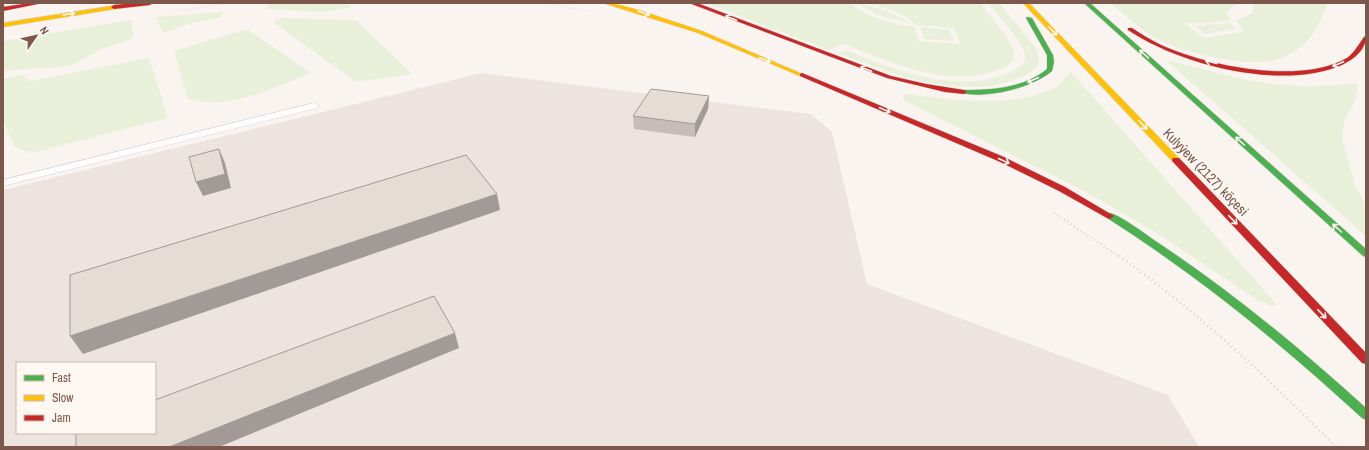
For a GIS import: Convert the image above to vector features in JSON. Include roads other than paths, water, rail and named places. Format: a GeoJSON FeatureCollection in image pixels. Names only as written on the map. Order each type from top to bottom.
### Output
{"type":"FeatureCollection","features":[{"type":"Feature","properties":{"kind":"main road"},"geometry":{"type":"LineString","coordinates":[[3,9],[40,3]]}},
{"type":"Feature","properties":{"kind":"main road"},"geometry":{"type":"LineString","coordinates":[[3,25],[140,3]]}},
{"type":"Feature","properties":{"kind":"main road"},"geometry":{"type":"LineString","coordinates":[[114,7],[150,3]]}},
{"type":"Feature","properties":{"kind":"main road"},"geometry":{"type":"LineString","coordinates":[[606,3],[640,12],[700,32],[994,156],[1062,189],[1104,212],[1148,239],[1239,305],[1304,358],[1366,414]]}},
{"type":"Feature","properties":{"kind":"main road"},"geometry":{"type":"LineString","coordinates":[[692,3],[876,73],[923,86],[975,92],[992,91],[1019,86],[1041,77],[1049,71],[1051,67],[1051,58],[1020,3]]}},
{"type":"Feature","properties":{"kind":"main road","name":"Kulyýew (2127) köçesi"},"geometry":{"type":"LineString","coordinates":[[1026,3],[1366,360]]}},
{"type":"Feature","properties":{"kind":"main road"},"geometry":{"type":"LineString","coordinates":[[1087,3],[1366,254]]}},
{"type":"Feature","properties":{"kind":"main road"},"geometry":{"type":"LineString","coordinates":[[1093,3],[1141,36],[1159,46],[1201,60],[1250,70],[1286,74],[1323,69],[1339,64],[1348,59],[1355,53],[1366,38]]}},
{"type":"Feature","properties":{"kind":"lane"},"geometry":{"type":"LineString","coordinates":[[3,183],[314,106]]}}]}
